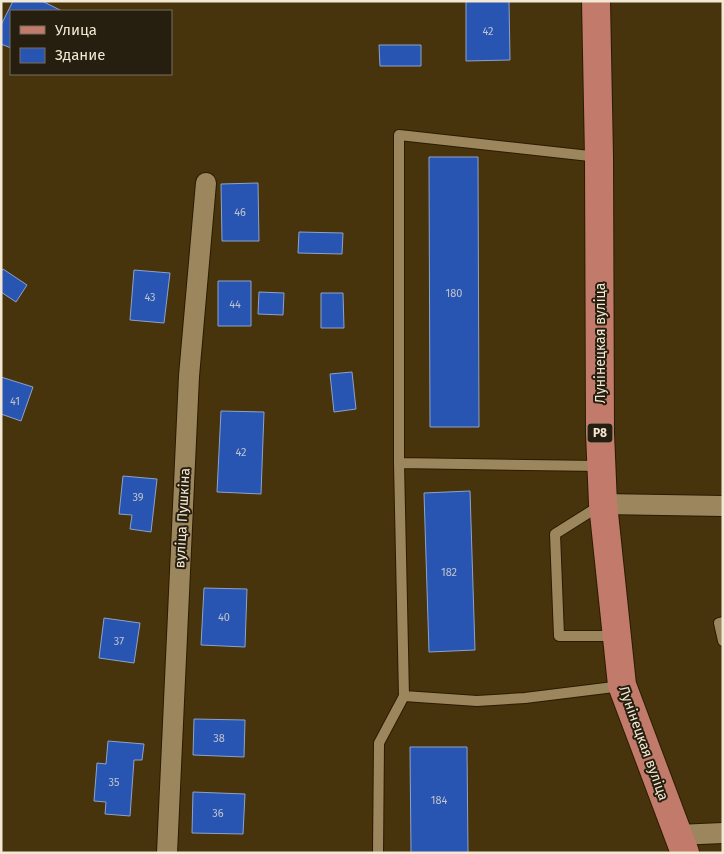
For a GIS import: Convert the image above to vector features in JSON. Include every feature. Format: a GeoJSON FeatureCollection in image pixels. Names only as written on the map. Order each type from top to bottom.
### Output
{"type":"FeatureCollection","features":[{"type":"Feature","properties":{"kind":"main road","name":"Лунінецкая вуліца"},"geometry":{"type":"LineString","coordinates":[[596,1],[603,504],[622,686],[681,844]]}},
{"type":"Feature","properties":{"kind":"street","name":"вуліца Пушкіна"},"geometry":{"type":"LineString","coordinates":[[166,853],[189,376],[206,183]]}},
{"type":"Feature","properties":{"kind":"street"},"geometry":{"type":"LineString","coordinates":[[603,504],[723,506]]}},
{"type":"Feature","properties":{"kind":"street"},"geometry":{"type":"LineString","coordinates":[[681,844],[723,833]]}},
{"type":"Feature","properties":{"kind":"lane"},"geometry":{"type":"LineString","coordinates":[[378,853],[379,743],[404,696],[399,463],[399,135],[599,157]]}},
{"type":"Feature","properties":{"kind":"lane"},"geometry":{"type":"LineString","coordinates":[[399,463],[601,466]]}},
{"type":"Feature","properties":{"kind":"lane"},"geometry":{"type":"LineString","coordinates":[[603,504],[555,534],[559,636],[617,636]]}},
{"type":"Feature","properties":{"kind":"lane"},"geometry":{"type":"LineString","coordinates":[[723,622],[720,623],[723,641]]}},
{"type":"Feature","properties":{"kind":"lane"},"geometry":{"type":"LineString","coordinates":[[404,696],[477,701],[525,698],[622,686]]}},
{"type":"Feature","properties":{"kind":"building"},"geometry":{"type":"Polygon","coordinates":[[[13,1],[42,1],[60,10],[10,10],[10,48],[1,44],[1,25],[13,1]]]}},
{"type":"Feature","properties":{"kind":"building"},"geometry":{"type":"Polygon","coordinates":[[[466,1],[509,1],[510,60],[466,61],[466,1]]]}},
{"type":"Feature","properties":{"kind":"building"},"geometry":{"type":"Polygon","coordinates":[[[379,45],[421,45],[421,66],[380,66],[379,45]]]}},
{"type":"Feature","properties":{"kind":"building"},"geometry":{"type":"Polygon","coordinates":[[[429,157],[478,157],[479,427],[430,427],[429,157]]]}},
{"type":"Feature","properties":{"kind":"building"},"geometry":{"type":"Polygon","coordinates":[[[258,183],[259,241],[222,241],[221,184],[258,183]]]}},
{"type":"Feature","properties":{"kind":"building"},"geometry":{"type":"Polygon","coordinates":[[[299,232],[343,233],[342,254],[298,253],[299,232]]]}},
{"type":"Feature","properties":{"kind":"building"},"geometry":{"type":"Polygon","coordinates":[[[3,269],[27,285],[16,302],[1,292],[1,272],[3,269]]]}},
{"type":"Feature","properties":{"kind":"building"},"geometry":{"type":"Polygon","coordinates":[[[134,270],[170,273],[164,323],[130,320],[134,270]]]}},
{"type":"Feature","properties":{"kind":"building"},"geometry":{"type":"Polygon","coordinates":[[[218,281],[251,281],[251,326],[218,326],[218,281]]]}},
{"type":"Feature","properties":{"kind":"building"},"geometry":{"type":"Polygon","coordinates":[[[259,292],[284,293],[283,315],[258,314],[259,292]]]}},
{"type":"Feature","properties":{"kind":"building"},"geometry":{"type":"Polygon","coordinates":[[[321,293],[343,293],[344,328],[321,328],[321,293]]]}},
{"type":"Feature","properties":{"kind":"building"},"geometry":{"type":"Polygon","coordinates":[[[352,372],[356,409],[334,412],[330,374],[352,372]]]}},
{"type":"Feature","properties":{"kind":"building"},"geometry":{"type":"Polygon","coordinates":[[[1,377],[33,387],[21,421],[1,414],[1,377]]]}},
{"type":"Feature","properties":{"kind":"building"},"geometry":{"type":"Polygon","coordinates":[[[221,411],[264,412],[261,494],[217,492],[221,411]]]}},
{"type":"Feature","properties":{"kind":"building"},"geometry":{"type":"Polygon","coordinates":[[[123,476],[157,479],[151,532],[130,529],[132,515],[119,514],[123,476]]]}},
{"type":"Feature","properties":{"kind":"building"},"geometry":{"type":"Polygon","coordinates":[[[470,491],[475,650],[429,652],[424,493],[470,491]]]}},
{"type":"Feature","properties":{"kind":"building"},"geometry":{"type":"Polygon","coordinates":[[[204,588],[247,589],[245,647],[201,645],[204,588]]]}},
{"type":"Feature","properties":{"kind":"building"},"geometry":{"type":"Polygon","coordinates":[[[104,618],[140,623],[134,663],[99,658],[104,618]]]}},
{"type":"Feature","properties":{"kind":"building"},"geometry":{"type":"Polygon","coordinates":[[[194,719],[245,720],[244,757],[193,755],[194,719]]]}},
{"type":"Feature","properties":{"kind":"building"},"geometry":{"type":"Polygon","coordinates":[[[108,741],[144,744],[142,760],[134,760],[130,816],[105,814],[106,802],[94,801],[97,763],[106,764],[108,741]]]}},
{"type":"Feature","properties":{"kind":"building"},"geometry":{"type":"Polygon","coordinates":[[[410,747],[467,747],[468,853],[411,853],[410,747]]]}},
{"type":"Feature","properties":{"kind":"building"},"geometry":{"type":"Polygon","coordinates":[[[193,792],[245,794],[243,834],[192,833],[193,792]]]}}]}
